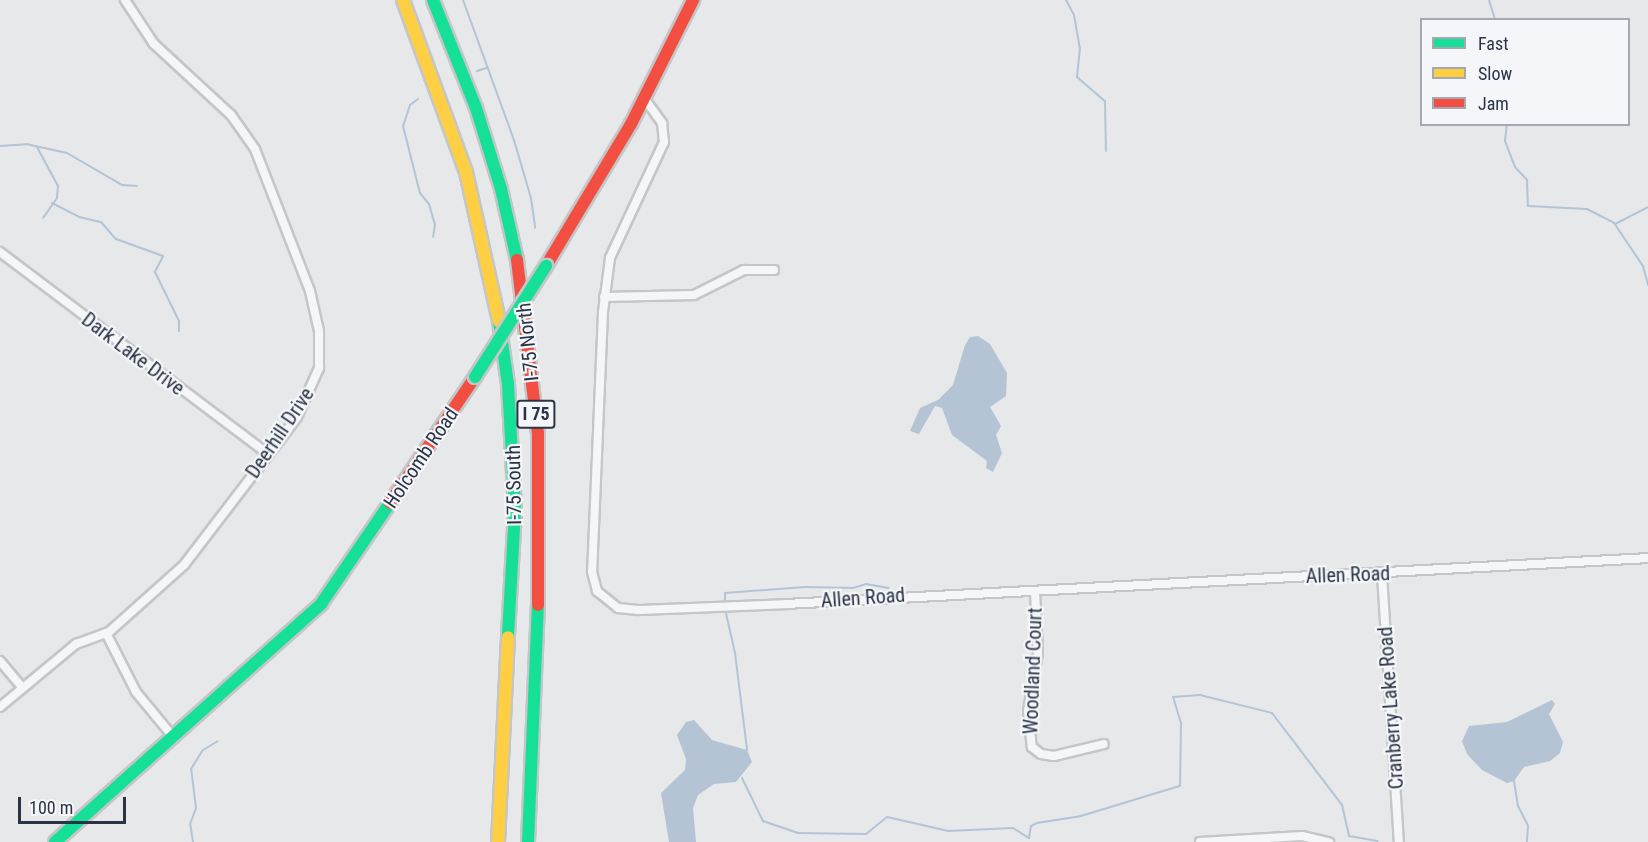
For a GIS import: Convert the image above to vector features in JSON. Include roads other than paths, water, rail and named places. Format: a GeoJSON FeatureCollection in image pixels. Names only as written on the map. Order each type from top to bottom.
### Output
{"type":"FeatureCollection","features":[{"type":"Feature","properties":{"kind":"main road","name":"I-75 South"},"geometry":{"type":"LineString","coordinates":[[402,0],[436,82],[466,172],[496,296],[508,384],[515,510],[498,842]]}},
{"type":"Feature","properties":{"kind":"main road","name":"I-75 North"},"geometry":{"type":"LineString","coordinates":[[433,0],[479,118],[501,189],[520,274],[538,434],[540,551],[528,842]]}},
{"type":"Feature","properties":{"kind":"main road","name":"Holcomb Road"},"geometry":{"type":"LineString","coordinates":[[55,842],[174,738],[321,604],[475,377],[546,266],[644,98],[693,0]]}},
{"type":"Feature","properties":{"kind":"street","name":"Deerhill Drive"},"geometry":{"type":"LineString","coordinates":[[0,707],[76,644],[106,633],[184,565],[308,398],[319,368],[319,332],[310,291],[255,149],[231,115],[154,44],[125,0]]}},
{"type":"Feature","properties":{"kind":"street","name":"Allen Road"},"geometry":{"type":"LineString","coordinates":[[644,98],[662,123],[664,142],[619,237],[604,297],[592,572],[597,591],[605,601],[638,610],[1382,574],[1648,558]]}},
{"type":"Feature","properties":{"kind":"street","name":"Dark Lake Drive"},"geometry":{"type":"LineString","coordinates":[[0,252],[268,454]]}},
{"type":"Feature","properties":{"kind":"street"},"geometry":{"type":"LineString","coordinates":[[604,297],[694,295],[744,270],[774,270]]}},
{"type":"Feature","properties":{"kind":"street","name":"Cranberry Lake Road"},"geometry":{"type":"LineString","coordinates":[[1382,574],[1399,842]]}},
{"type":"Feature","properties":{"kind":"street","name":"Woodland Court"},"geometry":{"type":"LineString","coordinates":[[1035,591],[1038,653],[1028,711],[1032,747],[1041,754],[1054,756],[1104,744]]}},
{"type":"Feature","properties":{"kind":"street"},"geometry":{"type":"LineString","coordinates":[[106,633],[136,692],[174,738]]}},
{"type":"Feature","properties":{"kind":"street"},"geometry":{"type":"LineString","coordinates":[[0,661],[22,687]]}},
{"type":"Feature","properties":{"kind":"street"},"geometry":{"type":"LineString","coordinates":[[1200,842],[1302,836],[1329,842]]}},
{"type":"Feature","properties":{"kind":"water"},"geometry":{"type":"Polygon","coordinates":[[[978,336],[990,344],[1007,373],[1006,396],[990,407],[1001,426],[996,435],[1002,453],[993,472],[986,468],[987,461],[952,435],[942,408],[935,406],[919,434],[910,431],[920,408],[938,400],[953,385],[965,345],[970,337],[978,336]]]}},
{"type":"Feature","properties":{"kind":"water"},"geometry":{"type":"Polygon","coordinates":[[[1552,700],[1555,704],[1549,714],[1563,742],[1560,753],[1550,761],[1524,767],[1514,781],[1507,783],[1482,770],[1467,754],[1462,741],[1469,726],[1507,722],[1552,700]]]}},
{"type":"Feature","properties":{"kind":"water"},"geometry":{"type":"Polygon","coordinates":[[[694,720],[712,740],[747,750],[752,762],[736,782],[714,784],[698,795],[693,808],[696,842],[669,842],[661,793],[685,770],[686,759],[677,735],[686,722],[694,720]]]}},
{"type":"Feature","properties":{"kind":"waterway"},"geometry":{"type":"LineString","coordinates":[[463,0],[514,140],[531,198],[535,228]]}},
{"type":"Feature","properties":{"kind":"waterway"},"geometry":{"type":"LineString","coordinates":[[1066,0],[1074,15],[1080,48],[1077,77],[1105,101],[1106,151]]}},
{"type":"Feature","properties":{"kind":"waterway"},"geometry":{"type":"LineString","coordinates":[[1489,0],[1494,18]]}},
{"type":"Feature","properties":{"kind":"waterway"},"geometry":{"type":"LineString","coordinates":[[477,71],[487,68]]}},
{"type":"Feature","properties":{"kind":"waterway"},"geometry":{"type":"LineString","coordinates":[[418,99],[410,105],[403,126],[420,193],[429,204],[435,225],[433,237]]}},
{"type":"Feature","properties":{"kind":"waterway"},"geometry":{"type":"LineString","coordinates":[[1507,126],[1505,141],[1515,167],[1527,180],[1528,206],[1587,209],[1614,223],[1643,266],[1648,285]]}},
{"type":"Feature","properties":{"kind":"waterway"},"geometry":{"type":"LineString","coordinates":[[0,146],[26,144],[67,153],[122,185],[137,186]]}},
{"type":"Feature","properties":{"kind":"waterway"},"geometry":{"type":"LineString","coordinates":[[37,147],[58,186],[57,198],[43,218]]}},
{"type":"Feature","properties":{"kind":"waterway"},"geometry":{"type":"LineString","coordinates":[[52,203],[79,217],[101,222],[116,239],[163,256],[155,272],[179,321],[179,331]]}},
{"type":"Feature","properties":{"kind":"waterway"},"geometry":{"type":"LineString","coordinates":[[1615,224],[1648,207]]}},
{"type":"Feature","properties":{"kind":"waterway"},"geometry":{"type":"LineString","coordinates":[[725,603],[725,593],[805,587],[853,588],[866,584],[889,588]]}},
{"type":"Feature","properties":{"kind":"waterway"},"geometry":{"type":"LineString","coordinates":[[725,609],[735,653],[747,750]]}},
{"type":"Feature","properties":{"kind":"waterway"},"geometry":{"type":"LineString","coordinates":[[742,778],[763,821],[798,833],[866,834],[887,817],[948,831],[1013,828],[1029,838],[1031,826],[1037,823],[1081,816],[1180,786],[1181,723],[1173,697],[1200,695],[1272,713],[1342,805],[1349,836],[1378,841]]}},
{"type":"Feature","properties":{"kind":"waterway"},"geometry":{"type":"LineString","coordinates":[[193,842],[190,824],[196,808],[191,769],[203,750],[218,741]]}},
{"type":"Feature","properties":{"kind":"waterway"},"geometry":{"type":"LineString","coordinates":[[1514,781],[1518,806],[1528,826],[1527,842]]}}]}
